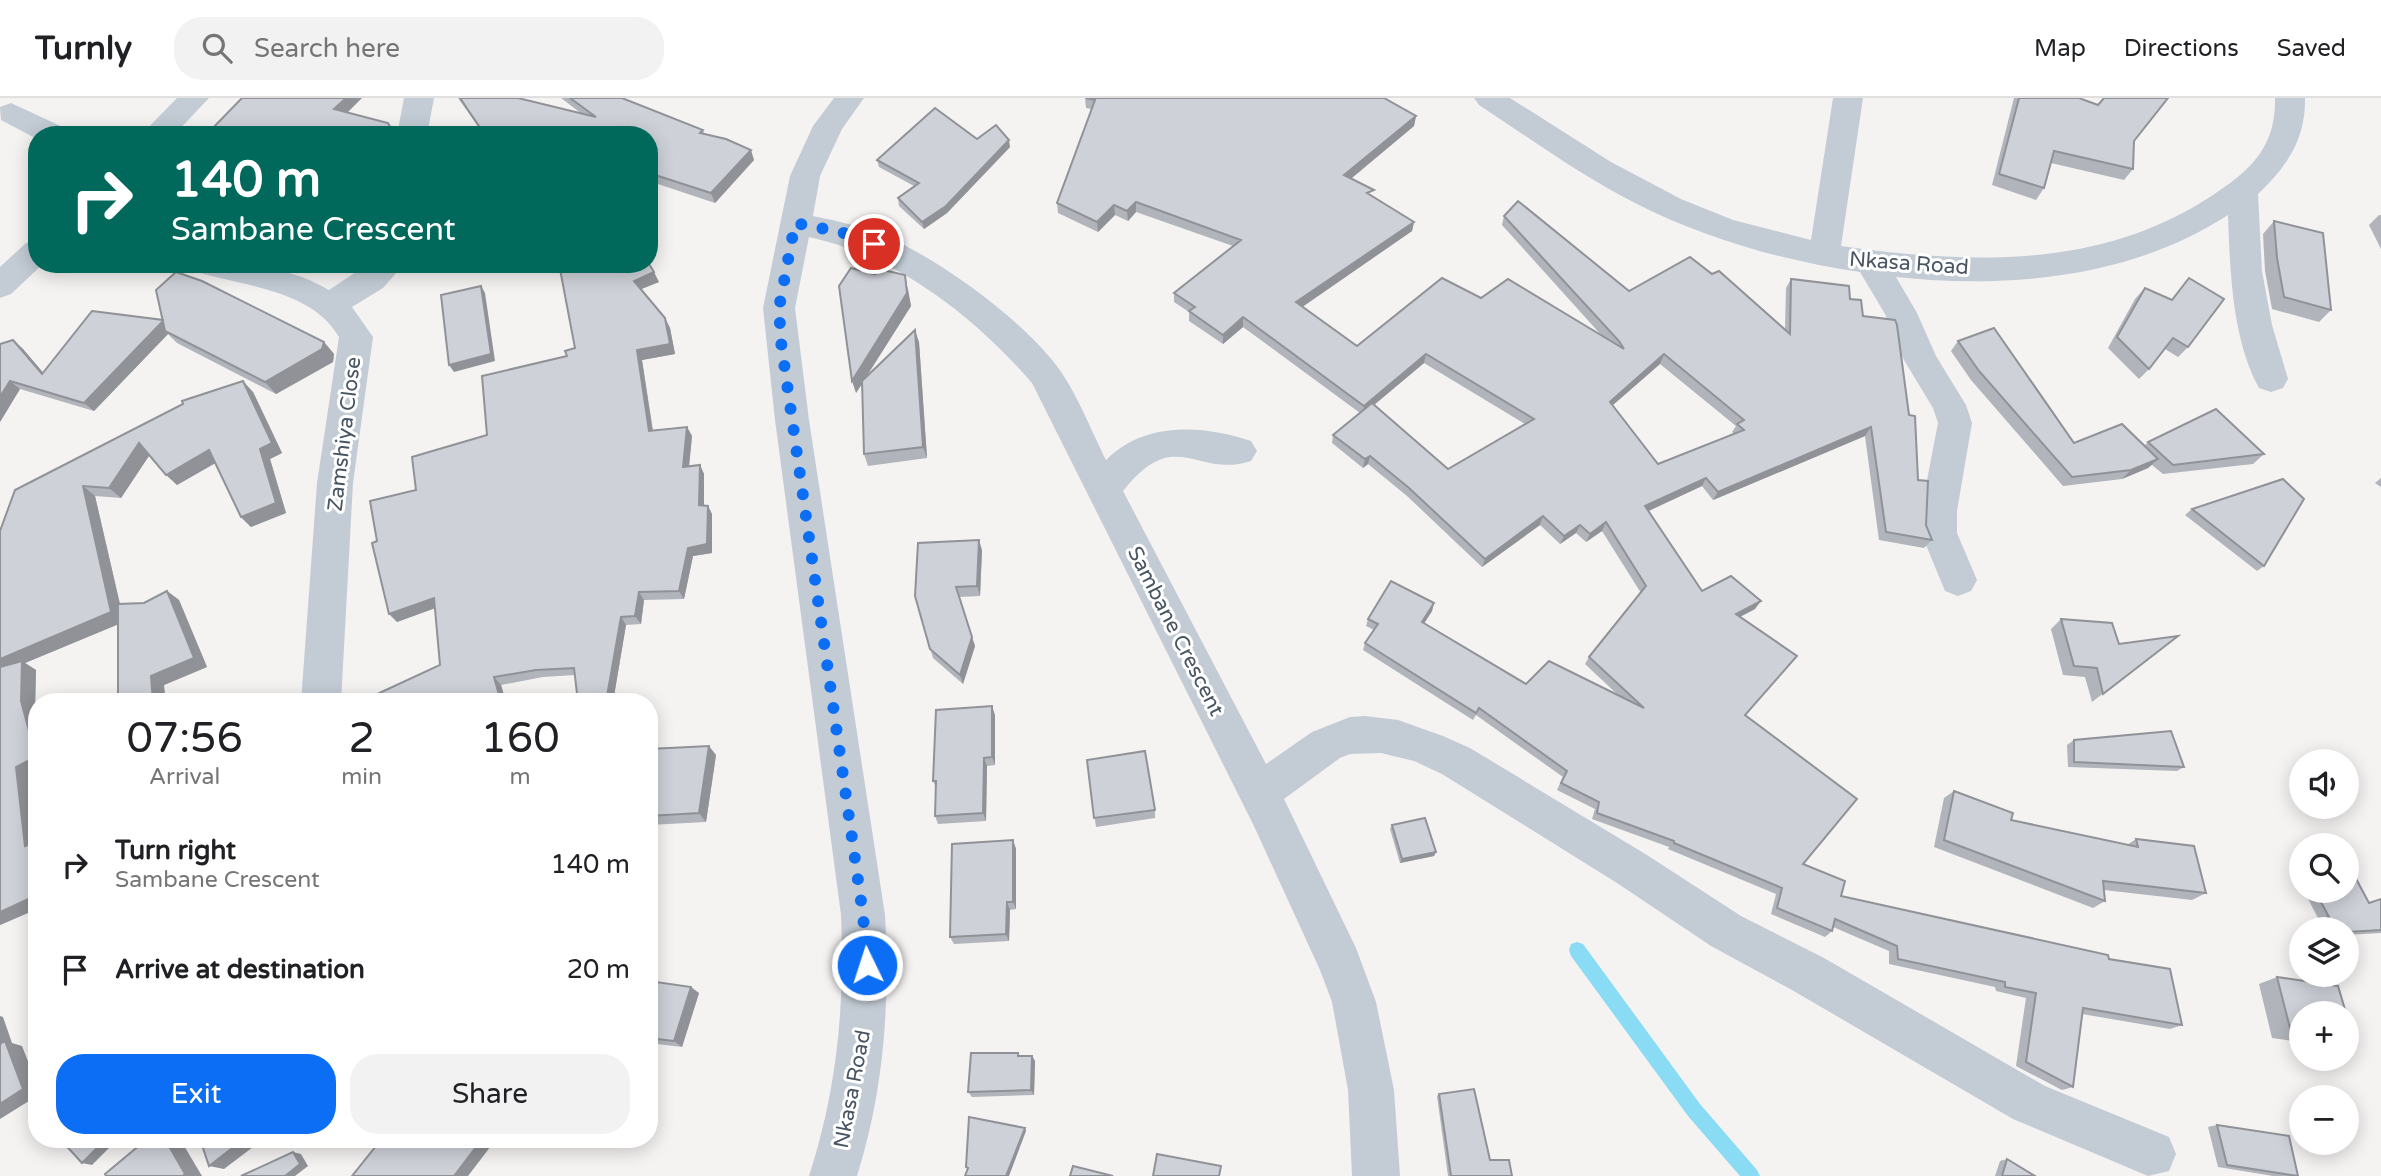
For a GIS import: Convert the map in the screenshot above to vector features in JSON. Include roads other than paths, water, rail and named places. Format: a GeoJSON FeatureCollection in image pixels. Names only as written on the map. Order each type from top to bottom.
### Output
{"type":"FeatureCollection","features":[{"type":"Feature","properties":{"kind":"street"},"geometry":{"type":"LineString","coordinates":[[165,126],[194,98]]}},
{"type":"Feature","properties":{"kind":"street"},"geometry":{"type":"LineString","coordinates":[[414,126],[419,98]]}},
{"type":"Feature","properties":{"kind":"street","name":"Nkasa Road"},"geometry":{"type":"LineString","coordinates":[[833,1176],[854,1102],[866,1009],[867,965],[863,915],[781,342],[779,308],[805,176],[828,126],[849,98]]}},
{"type":"Feature","properties":{"kind":"street","name":"Nkasa Road"},"geometry":{"type":"LineString","coordinates":[[1489,98],[1650,198],[1746,237],[1824,256],[1919,268],[2012,267],[2094,258],[2137,247],[2168,234],[2206,214],[2242,190],[2267,167],[2282,147],[2291,119],[2290,98]]}},
{"type":"Feature","properties":{"kind":"street"},"geometry":{"type":"LineString","coordinates":[[1824,256],[1848,98]]}},
{"type":"Feature","properties":{"kind":"street"},"geometry":{"type":"LineString","coordinates":[[11,113],[36,126]]}},
{"type":"Feature","properties":{"kind":"street"},"geometry":{"type":"LineString","coordinates":[[2242,190],[2246,271],[2255,325],[2271,379]]}},
{"type":"Feature","properties":{"kind":"street","name":"Sambane Crescent"},"geometry":{"type":"LineString","coordinates":[[795,223],[844,233],[890,251],[1010,337],[1045,375],[1259,792],[1321,920],[1354,1002],[1371,1090],[1376,1176]]}},
{"type":"Feature","properties":{"kind":"street"},"geometry":{"type":"LineString","coordinates":[[0,286],[28,260]]}},
{"type":"Feature","properties":{"kind":"street"},"geometry":{"type":"LineString","coordinates":[[1871,263],[1901,313],[1921,360],[1949,405],[1955,423],[1939,511],[1939,534],[1958,580]]}},
{"type":"Feature","properties":{"kind":"street"},"geometry":{"type":"LineString","coordinates":[[242,273],[272,281],[331,304],[379,273]]}},
{"type":"Feature","properties":{"kind":"street","name":"Zamshiya Close"},"geometry":{"type":"LineString","coordinates":[[322,693],[335,483],[355,337],[345,318],[331,304]]}},
{"type":"Feature","properties":{"kind":"street"},"geometry":{"type":"LineString","coordinates":[[1104,488],[1130,456],[1153,444],[1171,443],[1240,451]]}},
{"type":"Feature","properties":{"kind":"street"},"geometry":{"type":"LineString","coordinates":[[1259,792],[1337,739],[1383,736],[1430,748],[1456,761],[1620,862],[1726,931],[1808,974],[2029,1104],[2152,1154]]}},
{"type":"Feature","properties":{"kind":"waterway"},"geometry":{"type":"LineString","coordinates":[[1577,950],[1694,1110],[1751,1176]]}}]}
